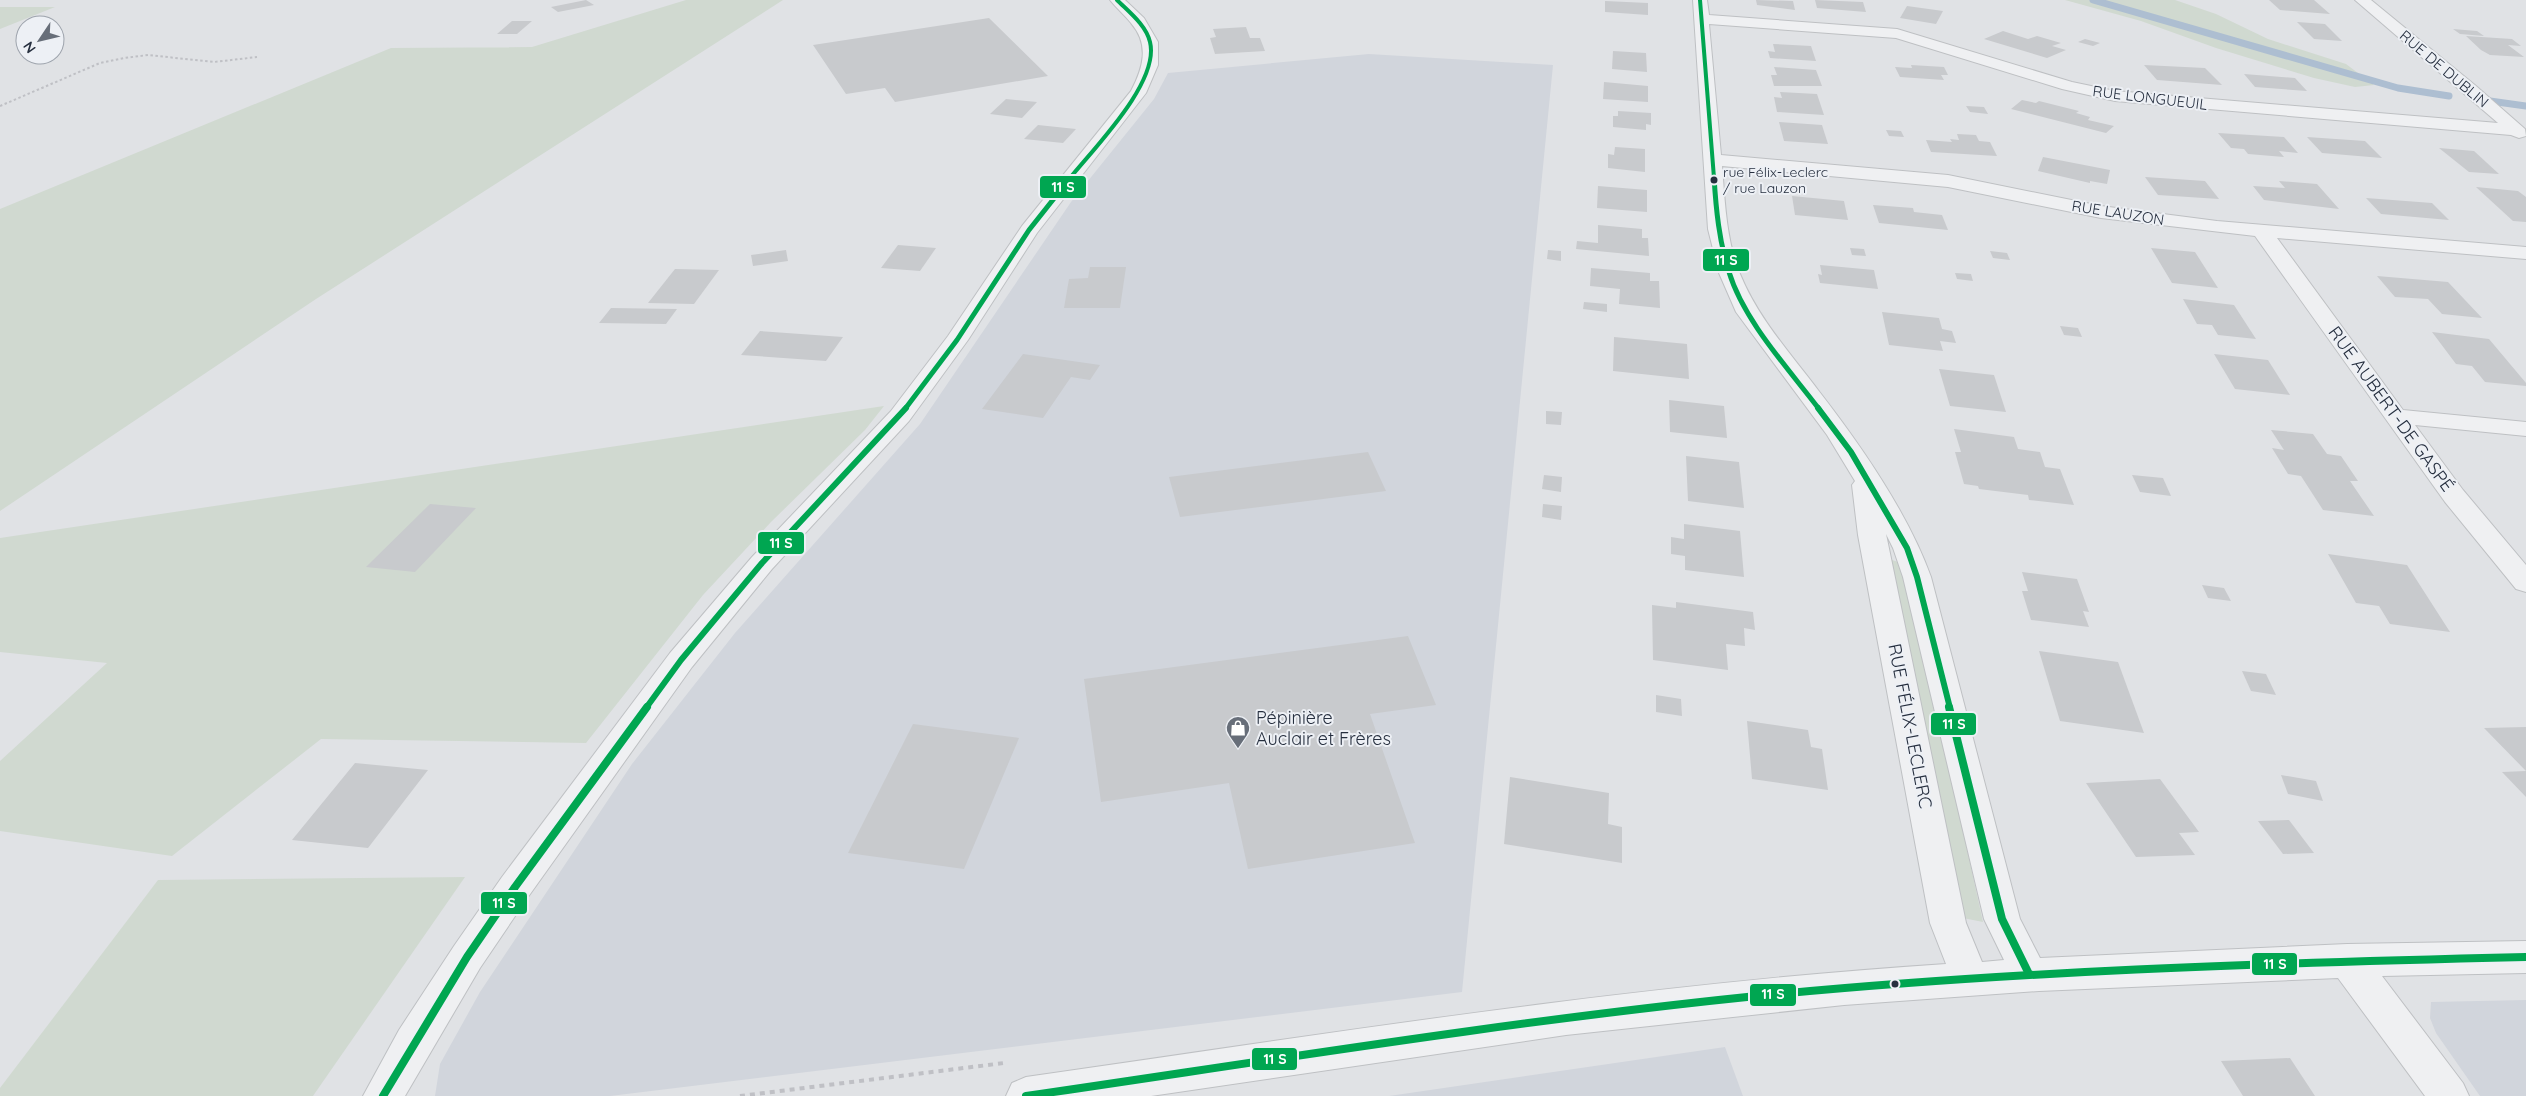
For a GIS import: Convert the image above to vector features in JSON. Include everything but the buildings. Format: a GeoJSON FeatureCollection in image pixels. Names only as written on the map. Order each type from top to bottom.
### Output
{"type":"FeatureCollection","features":[{"type":"Feature","properties":{"kind":"street"},"geometry":{"type":"LineString","coordinates":[[383,1096],[413,1043],[467,957],[520,880],[681,660],[762,562],[900,416],[957,340],[1029,230],[1138,93],[1151,68],[1152,46],[1143,26],[1117,0]]}},
{"type":"Feature","properties":{"kind":"street","name":"RUE DE DUBLIN"},"geometry":{"type":"LineString","coordinates":[[2362,0],[2470,89],[2521,134]]}},
{"type":"Feature","properties":{"kind":"street","name":"RUE LONGUEUIL"},"geometry":{"type":"LineString","coordinates":[[1701,10],[1897,34],[1965,53],[2068,86],[2122,97],[2521,134]]}},
{"type":"Feature","properties":{"kind":"street","name":"RUE FÉLIX-LECLERC"},"geometry":{"type":"LineString","coordinates":[[1701,10],[1718,228],[1723,254],[1739,297],[1747,312],[1775,352],[1838,432],[1863,471],[1907,548],[1915,570],[2002,919],[2029,974]]}},
{"type":"Feature","properties":{"kind":"street","name":"RUE LAUZON"},"geometry":{"type":"LineString","coordinates":[[1712,160],[1957,183],[2109,213],[2262,232],[2526,253]]}},
{"type":"Feature","properties":{"kind":"street","name":"RUE AUBERT-DE GASPÉ"},"geometry":{"type":"LineString","coordinates":[[2262,232],[2454,496],[2526,583]]}},
{"type":"Feature","properties":{"kind":"street"},"geometry":{"type":"LineString","coordinates":[[2396,416],[2526,429]]}},
{"type":"Feature","properties":{"kind":"street","name":"RUE FÉLIX-LECLERC"},"geometry":{"type":"LineString","coordinates":[[1863,471],[1872,535],[1948,923],[1970,978]]}},
{"type":"Feature","properties":{"kind":"street"},"geometry":{"type":"LineString","coordinates":[[1026,1096],[1099,1091],[1487,1028],[1746,997],[2029,974],[2347,960],[2526,957]]}},
{"type":"Feature","properties":{"kind":"street"},"geometry":{"type":"LineString","coordinates":[[2347,960],[2449,1096]]}},
{"type":"Feature","properties":{"kind":"path"},"geometry":{"type":"LineString","coordinates":[[0,106],[100,63],[124,58],[148,55],[214,62],[257,56]]}},
{"type":"Feature","properties":{"kind":"shaded area"},"geometry":{"type":"Polygon","coordinates":[[[686,0],[783,0],[316,299],[0,511],[0,209],[391,48],[532,47],[686,0]]]}},
{"type":"Feature","properties":{"kind":"shaded area"},"geometry":{"type":"Polygon","coordinates":[[[2065,0],[2175,0],[2216,14],[2268,39],[2346,64],[2374,85],[2355,87],[2314,78],[2216,48],[2141,21],[2065,0]]]}},
{"type":"Feature","properties":{"kind":"shaded area"},"geometry":{"type":"Polygon","coordinates":[[[0,7],[55,7],[35,15],[15,15],[15,23],[0,29],[0,7]]]}},
{"type":"Feature","properties":{"kind":"shaded area","name":"Pépinière Auclair et Frères"},"geometry":{"type":"Polygon","coordinates":[[[1369,54],[1553,65],[1462,992],[610,1096],[435,1096],[440,1064],[480,992],[632,764],[735,633],[920,424],[1071,202],[1154,99],[1168,73],[1369,54]]]}},
{"type":"Feature","properties":{"kind":"shaded area"},"geometry":{"type":"Polygon","coordinates":[[[884,406],[865,430],[771,522],[703,595],[586,743],[321,739],[172,856],[0,831],[0,761],[107,663],[0,652],[0,538],[884,406]]]}},
{"type":"Feature","properties":{"kind":"shaded area"},"geometry":{"type":"Polygon","coordinates":[[[1892,560],[1904,564],[1983,922],[1963,918],[1889,562],[1892,560]]]}},
{"type":"Feature","properties":{"kind":"shaded area"},"geometry":{"type":"Polygon","coordinates":[[[465,877],[313,1096],[0,1096],[0,1088],[158,880],[465,877]]]}},
{"type":"Feature","properties":{"kind":"shaded area"},"geometry":{"type":"Polygon","coordinates":[[[2526,1000],[2526,1096],[2480,1096],[2436,1033],[2430,1018],[2431,1002],[2526,1000]]]}},
{"type":"Feature","properties":{"kind":"shaded area"},"geometry":{"type":"Polygon","coordinates":[[[1725,1047],[1743,1096],[1389,1096],[1725,1047]]]}},
{"type":"Feature","properties":{"kind":"waterway"},"geometry":{"type":"LineString","coordinates":[[2093,0],[2398,88],[2449,96]]}},
{"type":"Feature","properties":{"kind":"waterway"},"geometry":{"type":"LineString","coordinates":[[2490,101],[2526,106]]}},
{"type":"Feature","properties":{"kind":"transit line"},"geometry":{"type":"LineString","coordinates":[[383,1096],[467,957],[515,887],[681,660],[762,563],[900,416],[957,340],[1029,230],[1138,93],[1150,65],[1150,42],[1138,21],[1117,0]]}},
{"type":"Feature","properties":{"kind":"transit line"},"geometry":{"type":"LineString","coordinates":[[1700,0],[1718,229],[1729,273],[1747,312],[1851,452],[1907,548],[1917,577],[2002,919],[2029,974]]}},
{"type":"Feature","properties":{"kind":"transit line"},"geometry":{"type":"LineString","coordinates":[[1026,1096],[1566,1018],[1844,988],[2136,969],[2526,957]]}},
{"type":"Feature","properties":{"kind":"place","name":"rue Félix-Leclerc / rue Lauzon"},"geometry":{"type":"Point","coordinates":[1714,180]}},
{"type":"Feature","properties":{"kind":"place","name":"Pépinière Auclair et Frères"},"geometry":{"type":"Point","coordinates":[1238,749]}}]}
